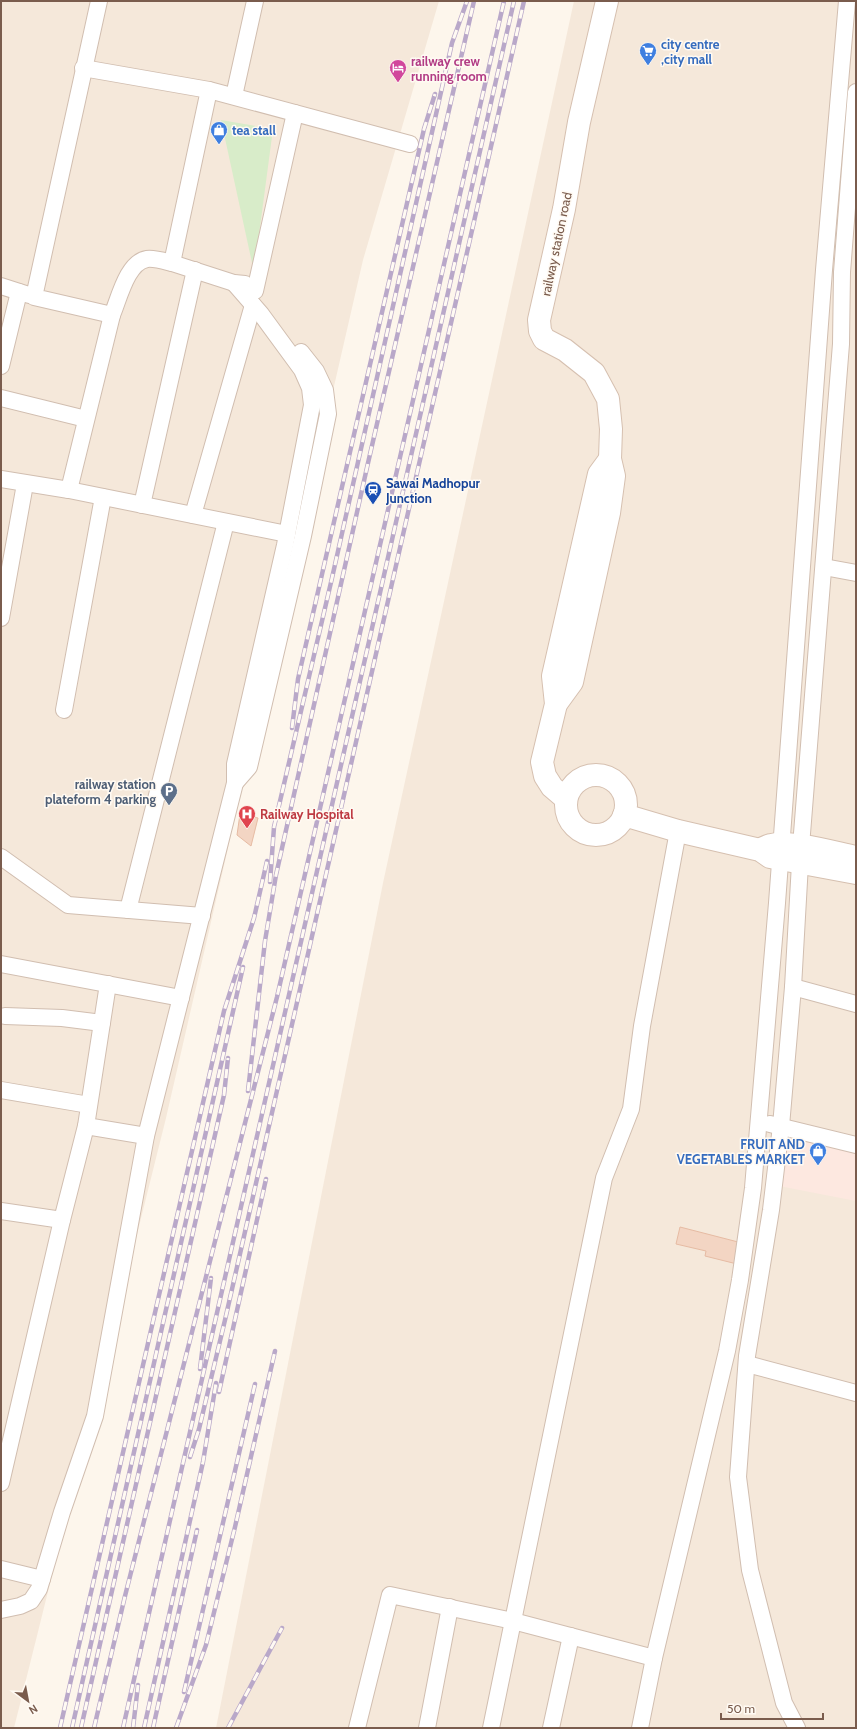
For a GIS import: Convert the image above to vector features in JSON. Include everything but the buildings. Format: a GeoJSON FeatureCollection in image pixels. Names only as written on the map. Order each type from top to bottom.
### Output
{"type":"FeatureCollection","features":[{"type":"Feature","properties":{"kind":"street"},"geometry":{"type":"LineString","coordinates":[[34,297],[83,68],[99,1]]}},
{"type":"Feature","properties":{"kind":"street"},"geometry":{"type":"LineString","coordinates":[[234,96],[255,1]]}},
{"type":"Feature","properties":{"kind":"street","name":"railway station road"},"geometry":{"type":"LineString","coordinates":[[566,799],[552,787],[545,776],[542,762],[556,704],[572,682],[609,513],[614,476],[610,459],[611,429],[608,399],[594,373],[565,350],[544,339],[540,331],[539,320],[564,209],[579,122],[607,1]]}},
{"type":"Feature","properties":{"kind":"street"},"geometry":{"type":"LineString","coordinates":[[797,1728],[784,1703],[749,1563],[738,1477],[747,1360],[772,1210],[793,987],[791,853],[824,270],[849,52],[847,1]]}},
{"type":"Feature","properties":{"kind":"street"},"geometry":{"type":"LineString","coordinates":[[83,68],[209,90],[410,144]]}},
{"type":"Feature","properties":{"kind":"street"},"geometry":{"type":"LineString","coordinates":[[172,263],[209,90]]}},
{"type":"Feature","properties":{"kind":"street"},"geometry":{"type":"LineString","coordinates":[[640,1728],[654,1658],[727,1351],[741,1272],[753,1188],[759,1123],[824,567],[841,344],[849,273],[856,92]]}},
{"type":"Feature","properties":{"kind":"street"},"geometry":{"type":"LineString","coordinates":[[193,515],[254,298],[295,113]]}},
{"type":"Feature","properties":{"kind":"street"},"geometry":{"type":"LineString","coordinates":[[70,490],[112,316],[130,272],[136,263],[147,258],[172,263],[234,283],[254,298],[316,371],[325,390],[328,414],[302,536],[249,767],[235,784]]}},
{"type":"Feature","properties":{"kind":"street"},"geometry":{"type":"LineString","coordinates":[[142,505],[195,270]]}},
{"type":"Feature","properties":{"kind":"street"},"geometry":{"type":"LineString","coordinates":[[824,270],[849,273]]}},
{"type":"Feature","properties":{"kind":"street"},"geometry":{"type":"LineString","coordinates":[[1,286],[34,297],[112,316]]}},
{"type":"Feature","properties":{"kind":"street"},"geometry":{"type":"LineString","coordinates":[[1,366],[19,292]]}},
{"type":"Feature","properties":{"kind":"street"},"geometry":{"type":"LineString","coordinates":[[1,1610],[20,1606],[31,1601],[39,1589],[62,1512],[94,1416],[146,1136],[235,784],[235,764],[287,534],[308,431],[312,405],[310,388],[302,370],[254,298]]}},
{"type":"Feature","properties":{"kind":"street"},"geometry":{"type":"LineString","coordinates":[[1,398],[86,419]]}},
{"type":"Feature","properties":{"kind":"street"},"geometry":{"type":"LineString","coordinates":[[1,479],[70,490],[287,534]]}},
{"type":"Feature","properties":{"kind":"street"},"geometry":{"type":"LineString","coordinates":[[1,618],[25,484]]}},
{"type":"Feature","properties":{"kind":"street"},"geometry":{"type":"LineString","coordinates":[[64,710],[103,497]]}},
{"type":"Feature","properties":{"kind":"street"},"geometry":{"type":"LineString","coordinates":[[128,910],[226,522]]}},
{"type":"Feature","properties":{"kind":"street"},"geometry":{"type":"LineString","coordinates":[[824,567],[856,573]]}},
{"type":"Feature","properties":{"kind":"street"},"geometry":{"type":"LineString","coordinates":[[594,775],[604,776],[613,780],[620,787],[626,806],[624,815],[619,824],[612,831],[602,834],[588,834],[574,827],[566,809],[566,799],[576,782],[594,775]]}},
{"type":"Feature","properties":{"kind":"street"},"geometry":{"type":"LineString","coordinates":[[624,815],[678,831],[760,850],[771,844],[791,853],[856,873]]}},
{"type":"Feature","properties":{"kind":"street"},"geometry":{"type":"LineString","coordinates":[[490,1728],[604,1178],[630,1109],[642,1026],[678,831]]}},
{"type":"Feature","properties":{"kind":"street"},"geometry":{"type":"LineString","coordinates":[[791,853],[856,857]]}},
{"type":"Feature","properties":{"kind":"street"},"geometry":{"type":"LineString","coordinates":[[1,858],[68,905],[202,916]]}},
{"type":"Feature","properties":{"kind":"street"},"geometry":{"type":"LineString","coordinates":[[1,964],[181,998]]}},
{"type":"Feature","properties":{"kind":"street"},"geometry":{"type":"LineString","coordinates":[[1,1483],[62,1220],[86,1126],[108,984]]}},
{"type":"Feature","properties":{"kind":"street"},"geometry":{"type":"LineString","coordinates":[[793,987],[856,1004]]}},
{"type":"Feature","properties":{"kind":"street"},"geometry":{"type":"LineString","coordinates":[[5,1016],[62,1018],[102,1023]]}},
{"type":"Feature","properties":{"kind":"street"},"geometry":{"type":"LineString","coordinates":[[1,1090],[89,1105]]}},
{"type":"Feature","properties":{"kind":"street"},"geometry":{"type":"LineString","coordinates":[[759,1123],[781,1126],[856,1145]]}},
{"type":"Feature","properties":{"kind":"street"},"geometry":{"type":"LineString","coordinates":[[86,1126],[146,1136]]}},
{"type":"Feature","properties":{"kind":"street"},"geometry":{"type":"LineString","coordinates":[[1,1211],[62,1220]]}},
{"type":"Feature","properties":{"kind":"street"},"geometry":{"type":"LineString","coordinates":[[727,1351],[747,1360],[856,1393]]}},
{"type":"Feature","properties":{"kind":"street"},"geometry":{"type":"LineString","coordinates":[[1,1569],[42,1579]]}},
{"type":"Feature","properties":{"kind":"street"},"geometry":{"type":"LineString","coordinates":[[357,1728],[390,1595],[513,1621],[654,1658]]}},
{"type":"Feature","properties":{"kind":"street"},"geometry":{"type":"LineString","coordinates":[[427,1728],[450,1607]]}},
{"type":"Feature","properties":{"kind":"street"},"geometry":{"type":"LineString","coordinates":[[551,1728],[571,1636]]}},
{"type":"Feature","properties":{"kind":"shaded area"},"geometry":{"type":"Polygon","coordinates":[[[1,1],[439,1],[363,260],[166,1118],[14,1728],[1,1728],[1,1]]]}},
{"type":"Feature","properties":{"kind":"shaded area"},"geometry":{"type":"Polygon","coordinates":[[[574,1],[856,1],[856,1728],[216,1728],[383,883],[574,1]]]}},
{"type":"Feature","properties":{"kind":"shaded area","name":"FRUIT AND VEGETABLES MARKET"},"geometry":{"type":"Polygon","coordinates":[[[793,1129],[856,1147],[856,1201],[774,1185],[793,1129]]]}},
{"type":"Feature","properties":{"kind":"green space"},"geometry":{"type":"Polygon","coordinates":[[[221,120],[273,129],[254,272],[221,120]]]}},
{"type":"Feature","properties":{"kind":"railway"},"geometry":{"type":"LineString","coordinates":[[270,882],[274,827],[332,578],[452,43],[467,1]]}},
{"type":"Feature","properties":{"kind":"railway"},"geometry":{"type":"LineString","coordinates":[[248,1091],[265,941],[276,875],[368,463],[474,1]]}},
{"type":"Feature","properties":{"kind":"railway"},"geometry":{"type":"LineString","coordinates":[[94,1728],[125,1596],[277,997],[504,1]]}},
{"type":"Feature","properties":{"kind":"railway"},"geometry":{"type":"LineString","coordinates":[[123,1728],[514,1]]}},
{"type":"Feature","properties":{"kind":"railway"},"geometry":{"type":"LineString","coordinates":[[190,1457],[199,1429],[225,1320],[524,1]]}},
{"type":"Feature","properties":{"kind":"railway"},"geometry":{"type":"LineString","coordinates":[[292,728],[298,679],[424,129],[435,94]]}},
{"type":"Feature","properties":{"kind":"railway"},"geometry":{"type":"LineString","coordinates":[[60,1728],[224,1011],[254,918],[267,861]]}},
{"type":"Feature","properties":{"kind":"railway"},"geometry":{"type":"LineString","coordinates":[[72,1728],[243,967]]}},
{"type":"Feature","properties":{"kind":"railway"},"geometry":{"type":"LineString","coordinates":[[81,1728],[224,1095],[228,1058]]}},
{"type":"Feature","properties":{"kind":"railway"},"geometry":{"type":"LineString","coordinates":[[219,1392],[266,1179]]}},
{"type":"Feature","properties":{"kind":"railway"},"geometry":{"type":"LineString","coordinates":[[200,1369],[211,1278]]}},
{"type":"Feature","properties":{"kind":"railway"},"geometry":{"type":"LineString","coordinates":[[176,1728],[206,1645],[235,1527],[275,1351]]}},
{"type":"Feature","properties":{"kind":"railway"},"geometry":{"type":"LineString","coordinates":[[144,1728],[203,1462],[216,1383]]}},
{"type":"Feature","properties":{"kind":"railway"},"geometry":{"type":"LineString","coordinates":[[184,1692],[255,1384]]}},
{"type":"Feature","properties":{"kind":"railway"},"geometry":{"type":"LineString","coordinates":[[153,1728],[197,1530]]}},
{"type":"Feature","properties":{"kind":"railway"},"geometry":{"type":"LineString","coordinates":[[228,1728],[282,1628]]}},
{"type":"Feature","properties":{"kind":"railway"},"geometry":{"type":"LineString","coordinates":[[133,1728],[138,1685]]}},
{"type":"Feature","properties":{"kind":"place","name":"city centre ,city mall"},"geometry":{"type":"Point","coordinates":[648,66]}},
{"type":"Feature","properties":{"kind":"place","name":"railway crew running room"},"geometry":{"type":"Point","coordinates":[398,83]}},
{"type":"Feature","properties":{"kind":"place","name":"tea stall"},"geometry":{"type":"Point","coordinates":[219,145]}},
{"type":"Feature","properties":{"kind":"place","name":"Sawai Madhopur Junction"},"geometry":{"type":"Point","coordinates":[373,505]}},
{"type":"Feature","properties":{"kind":"place","name":"railway station plateform 4 parking"},"geometry":{"type":"Point","coordinates":[169,806]}},
{"type":"Feature","properties":{"kind":"place","name":"Railway Hospital"},"geometry":{"type":"Point","coordinates":[247,829]}},
{"type":"Feature","properties":{"kind":"place","name":"FRUIT AND VEGETABLES MARKET"},"geometry":{"type":"Point","coordinates":[818,1166]}}]}
